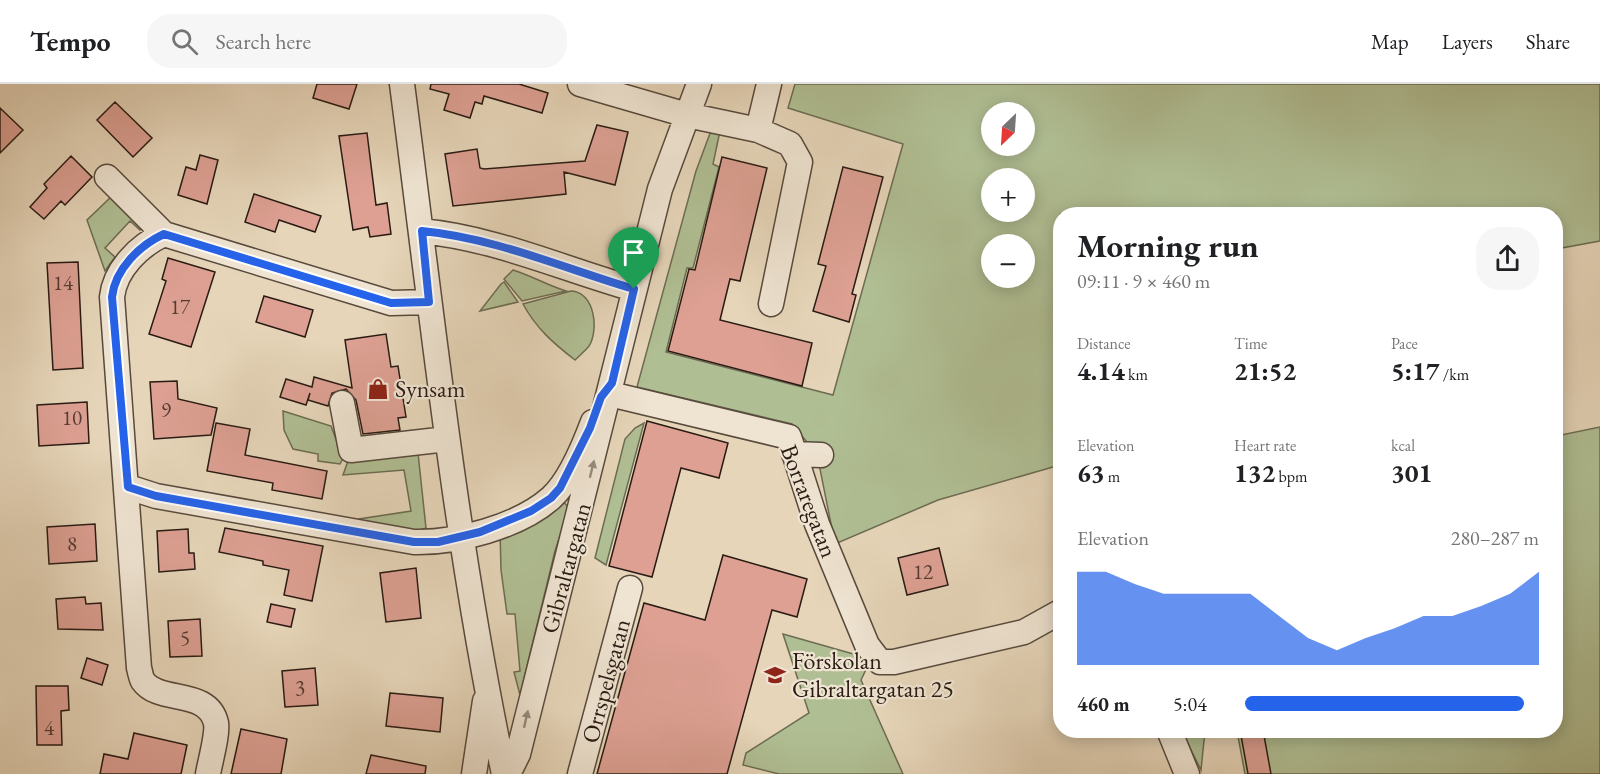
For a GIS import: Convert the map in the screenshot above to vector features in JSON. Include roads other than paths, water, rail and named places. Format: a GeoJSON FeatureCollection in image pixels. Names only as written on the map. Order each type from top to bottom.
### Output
{"type":"FeatureCollection","features":[{"type":"Feature","properties":{"kind":"street","name":"Gibraltargatan"},"geometry":{"type":"LineString","coordinates":[[402,84],[447,439],[487,690],[506,774]]}},
{"type":"Feature","properties":{"kind":"street"},"geometry":{"type":"LineString","coordinates":[[580,84],[687,115],[758,130],[790,144],[800,162],[771,304]]}},
{"type":"Feature","properties":{"kind":"street","name":"Gibraltargatan"},"geometry":{"type":"LineString","coordinates":[[506,774],[518,754],[660,189],[699,84]]}},
{"type":"Feature","properties":{"kind":"street"},"geometry":{"type":"LineString","coordinates":[[758,130],[769,84]]}},
{"type":"Feature","properties":{"kind":"street"},"geometry":{"type":"LineString","coordinates":[[107,177],[164,234],[391,303],[429,302]]}},
{"type":"Feature","properties":{"kind":"street"},"geometry":{"type":"LineString","coordinates":[[422,231],[455,235],[500,247],[634,289]]}},
{"type":"Feature","properties":{"kind":"street"},"geometry":{"type":"LineString","coordinates":[[164,234],[146,242],[118,275],[114,285],[139,668],[143,681],[154,690],[197,702],[208,708],[216,724],[208,774]]}},
{"type":"Feature","properties":{"kind":"street"},"geometry":{"type":"LineString","coordinates":[[128,487],[156,496],[414,542],[438,542],[463,538],[506,522],[551,498],[564,482],[590,428],[601,397],[611,388]]}},
{"type":"Feature","properties":{"kind":"street","name":"Borraregatan"},"geometry":{"type":"LineString","coordinates":[[611,388],[789,437],[828,550],[867,645],[880,662],[894,662],[1023,632],[1053,616]]}},
{"type":"Feature","properties":{"kind":"street"},"geometry":{"type":"LineString","coordinates":[[342,403],[351,450],[447,439]]}},
{"type":"Feature","properties":{"kind":"street"},"geometry":{"type":"LineString","coordinates":[[794,454],[822,455]]}},
{"type":"Feature","properties":{"kind":"street","name":"Orrspelsgatan"},"geometry":{"type":"LineString","coordinates":[[580,774],[630,588]]}},
{"type":"Feature","properties":{"kind":"street"},"geometry":{"type":"LineString","coordinates":[[474,774],[487,690]]}},
{"type":"Feature","properties":{"kind":"street"},"geometry":{"type":"LineString","coordinates":[[1173,738],[1187,774]]}},
{"type":"Feature","properties":{"kind":"place","name":"Synsam"},"geometry":{"type":"Point","coordinates":[378,389]}},
{"type":"Feature","properties":{"kind":"place","name":"Förskolan Gibraltargatan 25"},"geometry":{"type":"Point","coordinates":[775,675]}}]}
